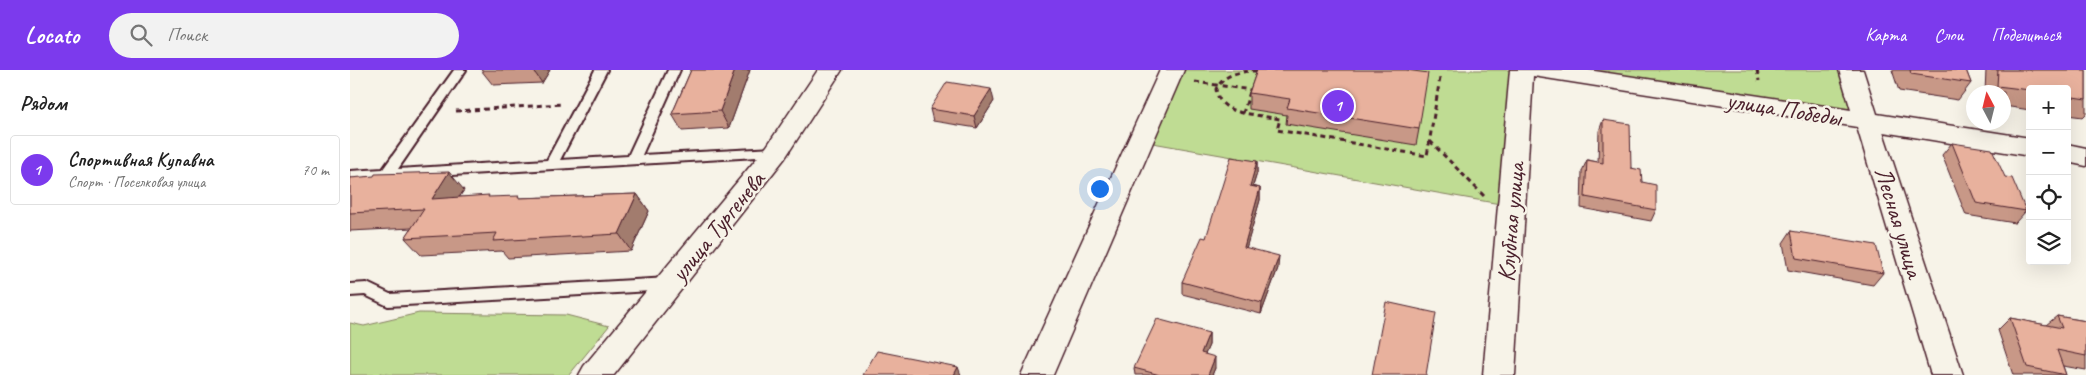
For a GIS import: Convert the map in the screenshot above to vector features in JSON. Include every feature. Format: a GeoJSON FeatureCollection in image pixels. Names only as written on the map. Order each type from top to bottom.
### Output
{"type":"FeatureCollection","features":[{"type":"Feature","properties":{"kind":"street","name":"улица Тургенева"},"geometry":{"type":"LineString","coordinates":[[595,375],[776,152],[830,70]]}},
{"type":"Feature","properties":{"kind":"street","name":"Клубная улица"},"geometry":{"type":"LineString","coordinates":[[1499,375],[1522,70]]}},
{"type":"Feature","properties":{"kind":"street","name":"улица Победы"},"geometry":{"type":"LineString","coordinates":[[1538,70],[2026,146]]}},
{"type":"Feature","properties":{"kind":"street","name":"Лесная улица"},"geometry":{"type":"LineString","coordinates":[[1851,70],[1948,375]]}},
{"type":"Feature","properties":{"kind":"street"},"geometry":{"type":"LineString","coordinates":[[1037,375],[1179,75]]}},
{"type":"Feature","properties":{"kind":"street"},"geometry":{"type":"LineString","coordinates":[[2071,154],[2086,156]]}},
{"type":"Feature","properties":{"kind":"lane"},"geometry":{"type":"LineString","coordinates":[[387,174],[460,70]]}},
{"type":"Feature","properties":{"kind":"lane"},"geometry":{"type":"LineString","coordinates":[[551,165],[601,70]]}},
{"type":"Feature","properties":{"kind":"lane"},"geometry":{"type":"LineString","coordinates":[[633,160],[674,70]]}},
{"type":"Feature","properties":{"kind":"lane"},"geometry":{"type":"LineString","coordinates":[[350,176],[776,152]]}},
{"type":"Feature","properties":{"kind":"lane"},"geometry":{"type":"LineString","coordinates":[[350,290],[366,289],[388,300],[670,284]]}},
{"type":"Feature","properties":{"kind":"path"},"geometry":{"type":"LineString","coordinates":[[1256,77],[1258,70],[1234,73],[1221,80],[1217,85],[1216,94],[1220,102],[1229,110],[1280,119],[1277,130],[1427,156],[1440,78]]}},
{"type":"Feature","properties":{"kind":"path"},"geometry":{"type":"LineString","coordinates":[[1179,75],[1217,85],[1251,90]]}},
{"type":"Feature","properties":{"kind":"path"},"geometry":{"type":"LineString","coordinates":[[1243,113],[1253,84]]}},
{"type":"Feature","properties":{"kind":"path"},"geometry":{"type":"LineString","coordinates":[[430,113],[564,104]]}},
{"type":"Feature","properties":{"kind":"path"},"geometry":{"type":"LineString","coordinates":[[1429,141],[1510,222]]}},
{"type":"Feature","properties":{"kind":"green space"},"geometry":{"type":"Polygon","coordinates":[[[1179,70],[1516,70],[1506,205],[1147,142],[1179,70]]]}},
{"type":"Feature","properties":{"kind":"green space"},"geometry":{"type":"Polygon","coordinates":[[[1590,70],[1842,70],[1855,109],[1842,111],[1590,70]]]}},
{"type":"Feature","properties":{"kind":"green space"},"geometry":{"type":"Polygon","coordinates":[[[419,313],[566,315],[609,326],[569,375],[393,375],[381,373],[378,375],[350,375],[350,323],[364,326],[419,313]]]}},
{"type":"Feature","properties":{"kind":"building"},"geometry":{"type":"Polygon","coordinates":[[[691,70],[735,70],[720,111],[672,114],[691,70]]]}},
{"type":"Feature","properties":{"kind":"building"},"geometry":{"type":"Polygon","coordinates":[[[1257,70],[1406,70],[1428,73],[1419,129],[1287,108],[1290,99],[1249,93],[1257,70]]]}},
{"type":"Feature","properties":{"kind":"building"},"geometry":{"type":"Polygon","coordinates":[[[1910,70],[1966,70],[1971,83],[1911,74],[1910,70]]]}},
{"type":"Feature","properties":{"kind":"building"},"geometry":{"type":"Polygon","coordinates":[[[1998,70],[2086,70],[2086,99],[2071,97],[2071,85],[2026,85],[2026,90],[2011,88],[2011,85],[1997,85],[1998,70]]]}},
{"type":"Feature","properties":{"kind":"building"},"geometry":{"type":"Polygon","coordinates":[[[947,82],[991,89],[974,116],[930,109],[947,82]]]}},
{"type":"Feature","properties":{"kind":"building"},"geometry":{"type":"Polygon","coordinates":[[[1603,120],[1630,124],[1631,168],[1641,170],[1642,182],[1656,185],[1656,210],[1585,197],[1587,160],[1603,163],[1603,120]]]}},
{"type":"Feature","properties":{"kind":"building"},"geometry":{"type":"Polygon","coordinates":[[[1952,143],[1992,149],[2005,177],[2012,178],[2026,211],[1976,203],[1952,143]]]}},
{"type":"Feature","properties":{"kind":"building"},"geometry":{"type":"Polygon","coordinates":[[[1231,157],[1257,161],[1250,186],[1260,188],[1244,247],[1279,256],[1262,303],[1182,282],[1202,237],[1206,238],[1231,157]]]}},
{"type":"Feature","properties":{"kind":"building"},"geometry":{"type":"Polygon","coordinates":[[[449,172],[432,199],[489,195],[488,197],[519,196],[518,198],[637,194],[619,234],[493,241],[497,233],[405,238],[424,209],[350,213],[350,178],[374,176],[375,174],[449,172]]]}},
{"type":"Feature","properties":{"kind":"building"},"geometry":{"type":"Polygon","coordinates":[[[1791,231],[1876,245],[1883,273],[1796,258],[1791,231]]]}},
{"type":"Feature","properties":{"kind":"building"},"geometry":{"type":"Polygon","coordinates":[[[1386,302],[1436,313],[1426,375],[1372,375],[1386,302]]]}},
{"type":"Feature","properties":{"kind":"building"},"geometry":{"type":"Polygon","coordinates":[[[2057,316],[2086,321],[2086,356],[2057,350],[2066,375],[2027,367],[2010,318],[2062,328],[2057,316]]]}},
{"type":"Feature","properties":{"kind":"building"},"geometry":{"type":"Polygon","coordinates":[[[1157,319],[1209,333],[1201,353],[1215,357],[1208,375],[1160,375],[1134,368],[1157,319]]]}},
{"type":"Feature","properties":{"kind":"building"},"geometry":{"type":"Polygon","coordinates":[[[877,351],[958,367],[954,375],[863,375],[877,351]]]}},
{"type":"Feature","properties":{"kind":"place","name":"Спортивная Купавна"},"geometry":{"type":"Point","coordinates":[1338,106]}}]}
